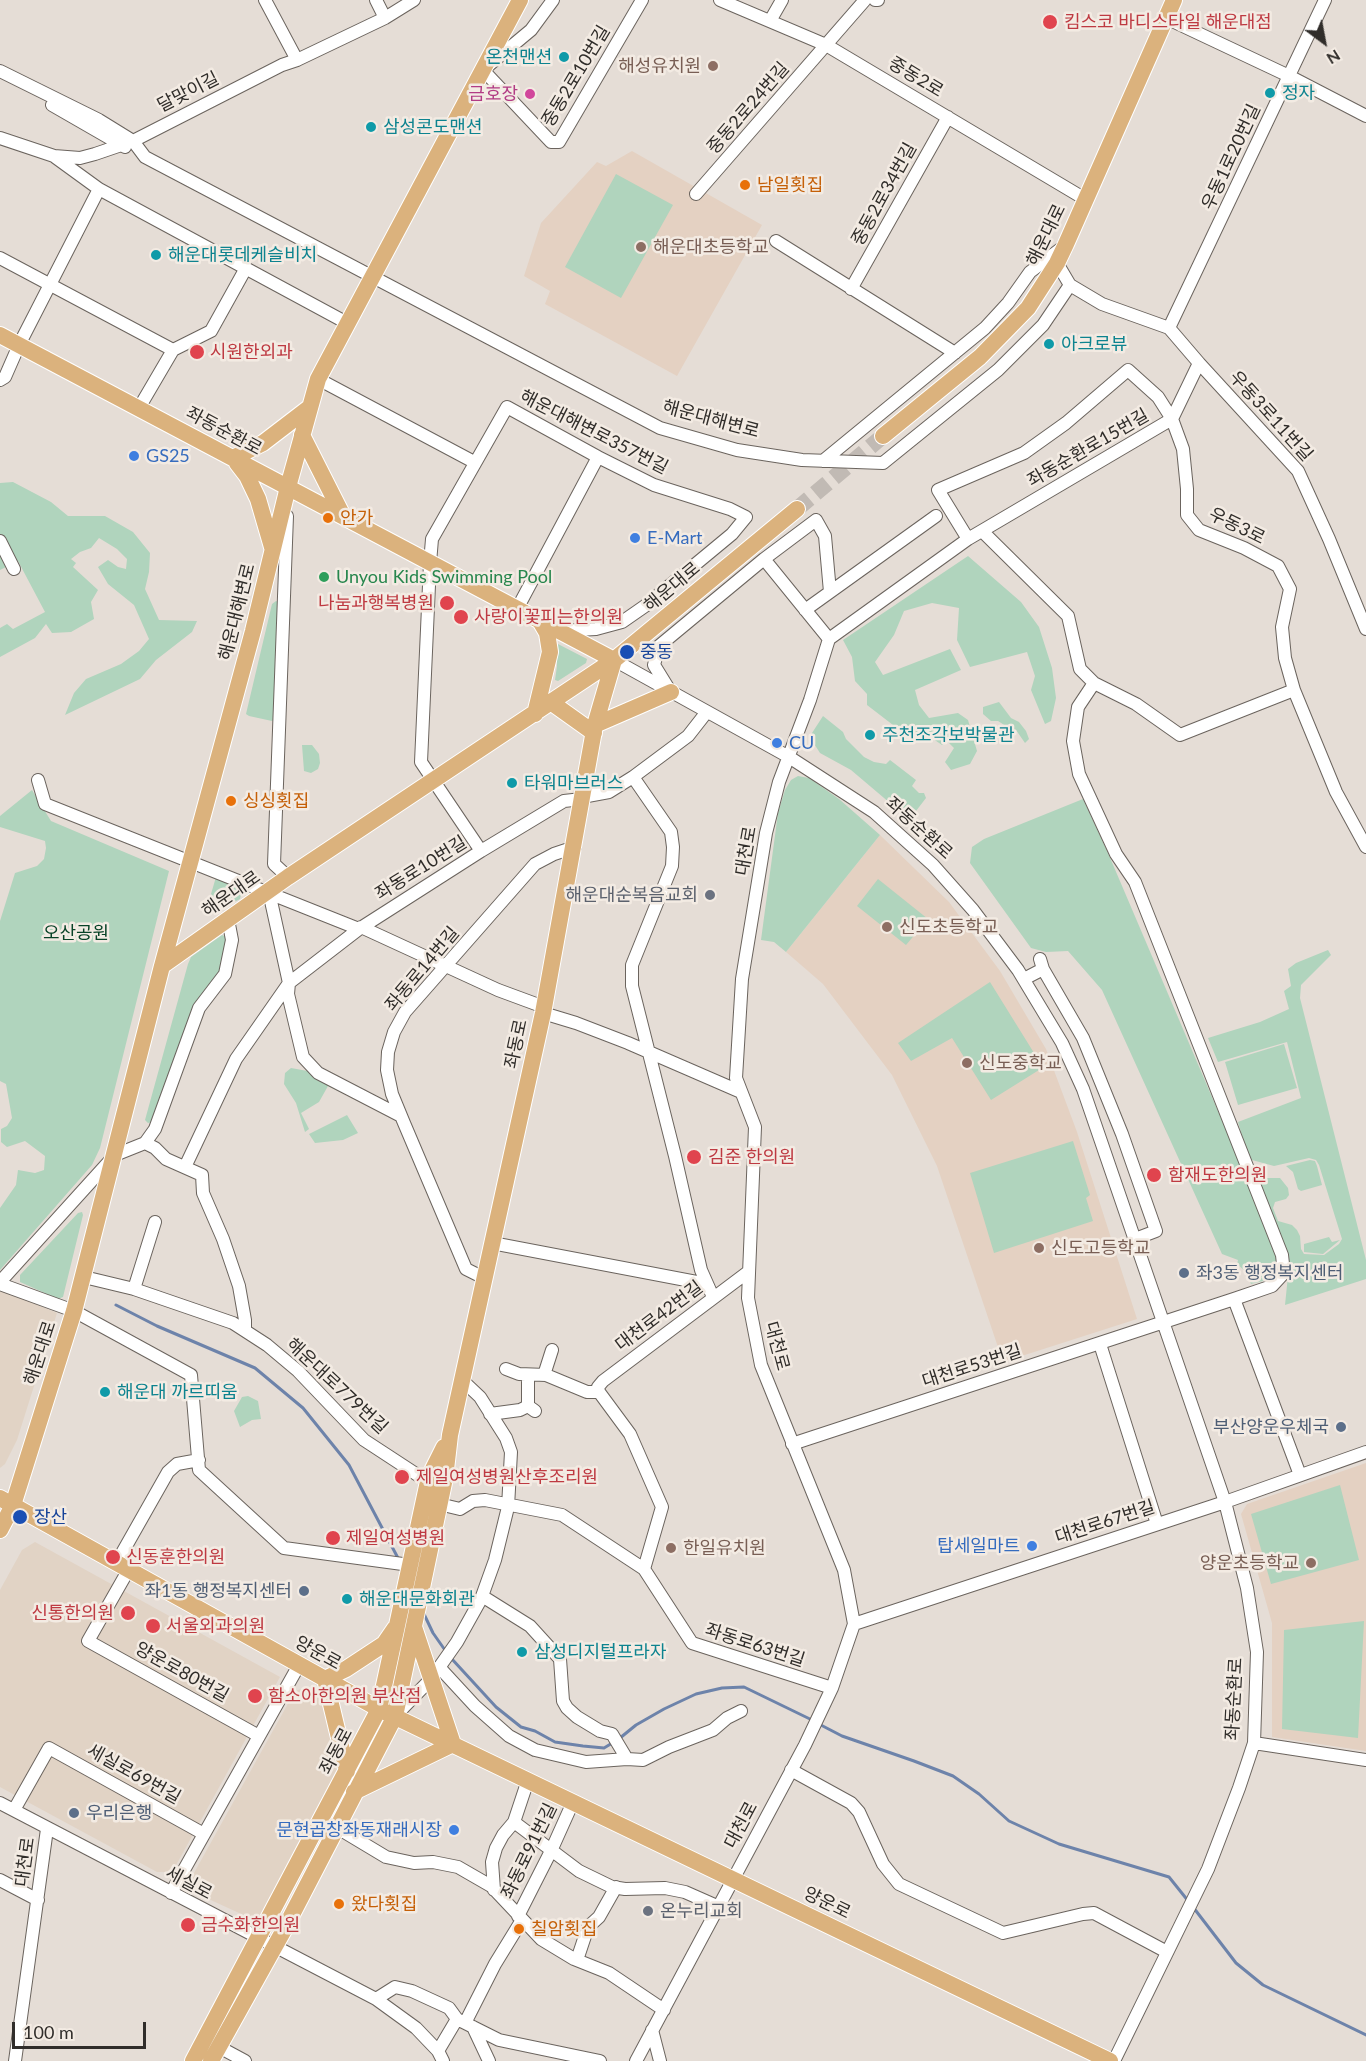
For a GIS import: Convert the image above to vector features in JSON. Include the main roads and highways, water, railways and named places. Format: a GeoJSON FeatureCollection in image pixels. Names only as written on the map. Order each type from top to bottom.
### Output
{"type":"FeatureCollection","features":[{"type":"Feature","properties":{"kind":"main road","name":"해운대해변로"},"geometry":{"type":"LineString","coordinates":[[162,966],[318,380],[520,0]]}},
{"type":"Feature","properties":{"kind":"main road","name":"해운대로"},"geometry":{"type":"LineString","coordinates":[[883,436],[980,357],[1028,308],[1057,263],[1174,0]]}},
{"type":"Feature","properties":{"kind":"main road","name":"좌동순환로"},"geometry":{"type":"LineString","coordinates":[[0,335],[614,660]]}},
{"type":"Feature","properties":{"kind":"main road"},"geometry":{"type":"LineString","coordinates":[[273,550],[254,488],[233,458],[264,443],[310,407]]}},
{"type":"Feature","properties":{"kind":"main road"},"geometry":{"type":"LineString","coordinates":[[302,435],[343,516]]}},
{"type":"Feature","properties":{"kind":"main road","name":"해운대로"},"geometry":{"type":"LineString","coordinates":[[0,1530],[6,1502],[84,1277],[162,966],[288,877],[614,660],[796,509]]}},
{"type":"Feature","properties":{"kind":"main road"},"geometry":{"type":"LineString","coordinates":[[535,714],[550,652],[547,633],[540,621]]}},
{"type":"Feature","properties":{"kind":"main road","name":"좌동로"},"geometry":{"type":"LineString","coordinates":[[416,1562],[439,1504],[445,1478],[450,1435],[543,1010],[575,847],[595,729],[614,660]]}},
{"type":"Feature","properties":{"kind":"main road"},"geometry":{"type":"LineString","coordinates":[[552,703],[595,729],[671,692]]}},
{"type":"Feature","properties":{"kind":"main road","name":"좌동로"},"geometry":{"type":"LineString","coordinates":[[215,2054],[274,1948],[354,1792],[387,1713],[406,1624],[429,1477],[450,1435]]}},
{"type":"Feature","properties":{"kind":"main road","name":"양운로"},"geometry":{"type":"LineString","coordinates":[[6,1502],[387,1713],[1112,2061]]}},
{"type":"Feature","properties":{"kind":"main road"},"geometry":{"type":"LineString","coordinates":[[347,1771],[325,1679],[346,1669],[384,1644],[406,1624],[435,1673],[453,1744],[354,1792]]}},
{"type":"Feature","properties":{"kind":"main road","name":"좌동로"},"geometry":{"type":"LineString","coordinates":[[193,2061],[347,1771],[387,1713]]}},
{"type":"Feature","properties":{"kind":"waterway"},"geometry":{"type":"LineString","coordinates":[[116,1305],[157,1326],[255,1368],[303,1408],[349,1465],[399,1560]]}},
{"type":"Feature","properties":{"kind":"waterway"},"geometry":{"type":"LineString","coordinates":[[423,1612],[433,1633],[447,1653]]}},
{"type":"Feature","properties":{"kind":"waterway"},"geometry":{"type":"LineString","coordinates":[[451,1658],[496,1707],[521,1727],[535,1731],[555,1742],[604,1748],[614,1742]]}},
{"type":"Feature","properties":{"kind":"waterway"},"geometry":{"type":"LineString","coordinates":[[620,1738],[636,1725],[664,1709],[696,1694],[722,1688],[744,1687],[812,1720]]}},
{"type":"Feature","properties":{"kind":"waterway"},"geometry":{"type":"LineString","coordinates":[[817,1723],[842,1736],[953,1776],[979,1794],[1009,1821],[1059,1844],[1169,1877],[1189,1902]]}},
{"type":"Feature","properties":{"kind":"waterway"},"geometry":{"type":"LineString","coordinates":[[1193,1907],[1236,1963],[1263,1985],[1366,2035]]}},
{"type":"Feature","properties":{"kind":"tunnel"},"geometry":{"type":"LineString","coordinates":[[797,509],[883,436]]}},
{"type":"Feature","properties":{"kind":"place","name":"킴스코 바디스타일 해운대점"},"geometry":{"type":"Point","coordinates":[1050,22]}},
{"type":"Feature","properties":{"kind":"place","name":"온천맨션"},"geometry":{"type":"Point","coordinates":[564,57]}},
{"type":"Feature","properties":{"kind":"place","name":"해성유치원"},"geometry":{"type":"Point","coordinates":[713,66]}},
{"type":"Feature","properties":{"kind":"place","name":"정자"},"geometry":{"type":"Point","coordinates":[1270,93]}},
{"type":"Feature","properties":{"kind":"place","name":"금호장"},"geometry":{"type":"Point","coordinates":[530,94]}},
{"type":"Feature","properties":{"kind":"place","name":"삼성콘도맨션"},"geometry":{"type":"Point","coordinates":[371,127]}},
{"type":"Feature","properties":{"kind":"place","name":"남일횟집"},"geometry":{"type":"Point","coordinates":[745,185]}},
{"type":"Feature","properties":{"kind":"place","name":"해운대초등학교"},"geometry":{"type":"Point","coordinates":[641,247]}},
{"type":"Feature","properties":{"kind":"place","name":"해운대롯데케슬비치"},"geometry":{"type":"Point","coordinates":[156,255]}},
{"type":"Feature","properties":{"kind":"place","name":"아크로뷰"},"geometry":{"type":"Point","coordinates":[1049,344]}},
{"type":"Feature","properties":{"kind":"place","name":"시원한외과"},"geometry":{"type":"Point","coordinates":[197,352]}},
{"type":"Feature","properties":{"kind":"place","name":"GS25"},"geometry":{"type":"Point","coordinates":[134,456]}},
{"type":"Feature","properties":{"kind":"place","name":"안가"},"geometry":{"type":"Point","coordinates":[328,518]}},
{"type":"Feature","properties":{"kind":"place","name":"E-Mart"},"geometry":{"type":"Point","coordinates":[635,538]}},
{"type":"Feature","properties":{"kind":"place","name":"Unyou Kids Swimming Pool"},"geometry":{"type":"Point","coordinates":[324,577]}},
{"type":"Feature","properties":{"kind":"place","name":"나눔과행복병원"},"geometry":{"type":"Point","coordinates":[447,603]}},
{"type":"Feature","properties":{"kind":"place","name":"사랑이꽃피는한의원"},"geometry":{"type":"Point","coordinates":[461,617]}},
{"type":"Feature","properties":{"kind":"place","name":"중동"},"geometry":{"type":"Point","coordinates":[627,652]}},
{"type":"Feature","properties":{"kind":"place","name":"주천조각보박물관"},"geometry":{"type":"Point","coordinates":[870,735]}},
{"type":"Feature","properties":{"kind":"place","name":"CU"},"geometry":{"type":"Point","coordinates":[777,743]}},
{"type":"Feature","properties":{"kind":"place","name":"타워마브러스"},"geometry":{"type":"Point","coordinates":[512,783]}},
{"type":"Feature","properties":{"kind":"place","name":"싱싱횟집"},"geometry":{"type":"Point","coordinates":[231,801]}},
{"type":"Feature","properties":{"kind":"place","name":"해운대순복음교회"},"geometry":{"type":"Point","coordinates":[710,895]}},
{"type":"Feature","properties":{"kind":"place","name":"신도초등학교"},"geometry":{"type":"Point","coordinates":[887,927]}},
{"type":"Feature","properties":{"kind":"place","name":"신도중학교"},"geometry":{"type":"Point","coordinates":[967,1063]}},
{"type":"Feature","properties":{"kind":"place","name":"김준 한의원"},"geometry":{"type":"Point","coordinates":[694,1157]}},
{"type":"Feature","properties":{"kind":"place","name":"함재도한의원"},"geometry":{"type":"Point","coordinates":[1154,1175]}},
{"type":"Feature","properties":{"kind":"place","name":"신도고등학교"},"geometry":{"type":"Point","coordinates":[1039,1248]}},
{"type":"Feature","properties":{"kind":"place","name":"좌3동 행정복지센터"},"geometry":{"type":"Point","coordinates":[1184,1273]}},
{"type":"Feature","properties":{"kind":"place","name":"해운대 까르띠움"},"geometry":{"type":"Point","coordinates":[105,1392]}},
{"type":"Feature","properties":{"kind":"place","name":"부산양운우체국"},"geometry":{"type":"Point","coordinates":[1341,1427]}},
{"type":"Feature","properties":{"kind":"place","name":"제일여성병원산후조리원"},"geometry":{"type":"Point","coordinates":[402,1477]}},
{"type":"Feature","properties":{"kind":"place","name":"장산"},"geometry":{"type":"Point","coordinates":[20,1517]}},
{"type":"Feature","properties":{"kind":"place","name":"제일여성병원"},"geometry":{"type":"Point","coordinates":[333,1538]}},
{"type":"Feature","properties":{"kind":"place","name":"탑세일마트"},"geometry":{"type":"Point","coordinates":[1032,1546]}},
{"type":"Feature","properties":{"kind":"place","name":"한일유치원"},"geometry":{"type":"Point","coordinates":[671,1548]}},
{"type":"Feature","properties":{"kind":"place","name":"신동훈한의원"},"geometry":{"type":"Point","coordinates":[113,1557]}},
{"type":"Feature","properties":{"kind":"place","name":"양운초등학교"},"geometry":{"type":"Point","coordinates":[1311,1563]}},
{"type":"Feature","properties":{"kind":"place","name":"좌1동 행정복지센터"},"geometry":{"type":"Point","coordinates":[304,1591]}},
{"type":"Feature","properties":{"kind":"place","name":"해운대문화회관"},"geometry":{"type":"Point","coordinates":[347,1599]}},
{"type":"Feature","properties":{"kind":"place","name":"신통한의원"},"geometry":{"type":"Point","coordinates":[128,1613]}},
{"type":"Feature","properties":{"kind":"place","name":"서울외과의원"},"geometry":{"type":"Point","coordinates":[153,1626]}},
{"type":"Feature","properties":{"kind":"place","name":"삼성디지털프라자"},"geometry":{"type":"Point","coordinates":[522,1652]}},
{"type":"Feature","properties":{"kind":"place","name":"함소아한의원 부산점"},"geometry":{"type":"Point","coordinates":[255,1696]}},
{"type":"Feature","properties":{"kind":"place","name":"우리은행"},"geometry":{"type":"Point","coordinates":[74,1813]}},
{"type":"Feature","properties":{"kind":"place","name":"문현곱창좌동재래시장"},"geometry":{"type":"Point","coordinates":[454,1830]}},
{"type":"Feature","properties":{"kind":"place","name":"왔다횟집"},"geometry":{"type":"Point","coordinates":[339,1904]}},
{"type":"Feature","properties":{"kind":"place","name":"온누리교회"},"geometry":{"type":"Point","coordinates":[648,1911]}},
{"type":"Feature","properties":{"kind":"place","name":"금수화한의원"},"geometry":{"type":"Point","coordinates":[188,1925]}},
{"type":"Feature","properties":{"kind":"place","name":"칠암횟집"},"geometry":{"type":"Point","coordinates":[519,1929]}},
{"type":"Feature","properties":{"kind":"park label","name":"오산공원"},"geometry":{"type":"Point","coordinates":[76,933]}}]}
